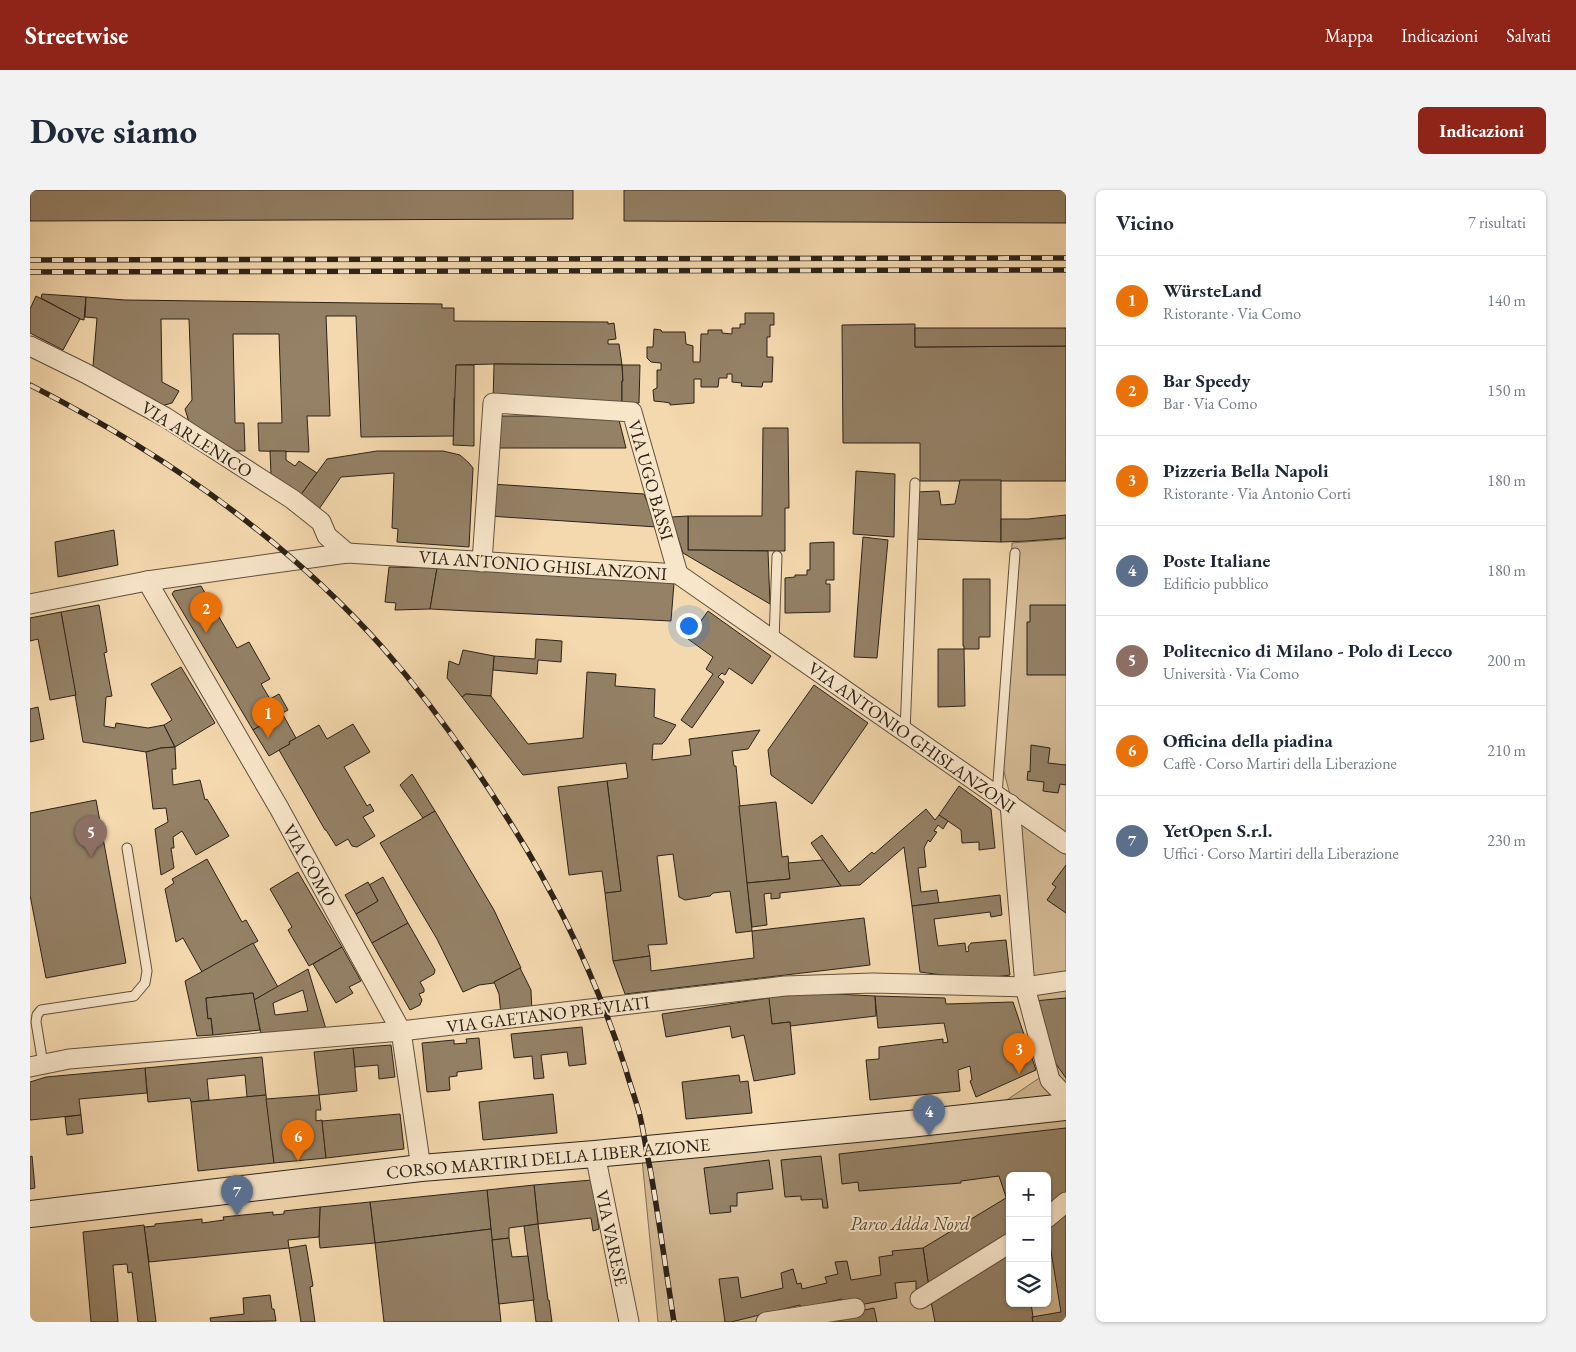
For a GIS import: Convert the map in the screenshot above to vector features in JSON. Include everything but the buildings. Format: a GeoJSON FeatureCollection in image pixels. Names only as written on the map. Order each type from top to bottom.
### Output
{"type":"FeatureCollection","features":[{"type":"Feature","properties":{"kind":"main road","name":"CORSO MARTIRI DELLA LIBERAZIONE"},"geometry":{"type":"LineString","coordinates":[[30,1214],[421,1168],[595,1154],[1066,1107]]}},
{"type":"Feature","properties":{"kind":"street","name":"VIA ARLENICO"},"geometry":{"type":"LineString","coordinates":[[30,346],[85,373],[165,417],[292,499],[321,522],[327,536],[347,553]]}},
{"type":"Feature","properties":{"kind":"street","name":"VIA UGO BASSI"},"geometry":{"type":"LineString","coordinates":[[482,562],[494,403],[632,412],[678,574]]}},
{"type":"Feature","properties":{"kind":"street","name":"VIA ANTONIO GHISLANZONI"},"geometry":{"type":"LineString","coordinates":[[30,604],[146,581],[347,553],[678,574],[1066,844]]}},
{"type":"Feature","properties":{"kind":"street","name":"VIA COMO"},"geometry":{"type":"LineString","coordinates":[[146,581],[280,808],[401,1031],[421,1168]]}},
{"type":"Feature","properties":{"kind":"street"},"geometry":{"type":"LineString","coordinates":[[1003,800],[1025,988],[1050,1080],[1066,1097]]}},
{"type":"Feature","properties":{"kind":"street","name":"VIA GAETANO PREVIATI"},"geometry":{"type":"LineString","coordinates":[[37,1065],[69,1059],[401,1031],[785,986],[873,982],[1025,988],[1066,980]]}},
{"type":"Feature","properties":{"kind":"street","name":"VIA VARESE"},"geometry":{"type":"LineString","coordinates":[[595,1154],[629,1322]]}},
{"type":"Feature","properties":{"kind":"street"},"geometry":{"type":"LineString","coordinates":[[1048,1217],[1066,1202]]}},
{"type":"Feature","properties":{"kind":"street"},"geometry":{"type":"LineString","coordinates":[[920,1299],[1006,1245]]}},
{"type":"Feature","properties":{"kind":"street"},"geometry":{"type":"LineString","coordinates":[[766,1322],[855,1308]]}},
{"type":"Feature","properties":{"kind":"lane"},"geometry":{"type":"LineString","coordinates":[[905,732],[915,483]]}},
{"type":"Feature","properties":{"kind":"lane"},"geometry":{"type":"LineString","coordinates":[[1003,800],[1015,553]]}},
{"type":"Feature","properties":{"kind":"lane"},"geometry":{"type":"LineString","coordinates":[[774,641],[777,556]]}},
{"type":"Feature","properties":{"kind":"lane"},"geometry":{"type":"LineString","coordinates":[[37,1065],[36,1022],[37,1015],[41,1010],[134,996],[145,983],[148,971],[127,848]]}},
{"type":"Feature","properties":{"kind":"green space","name":"Parco Adda Nord"},"geometry":{"type":"Polygon","coordinates":[[[1066,539],[1066,1322],[658,1322],[642,1159],[989,1112],[1054,1068],[1021,987],[1017,822],[1003,768],[1012,543],[1066,539]]]}},
{"type":"Feature","properties":{"kind":"railway"},"geometry":{"type":"LineString","coordinates":[[30,260],[1066,258]]}},
{"type":"Feature","properties":{"kind":"railway"},"geometry":{"type":"LineString","coordinates":[[30,272],[1066,270]]}},
{"type":"Feature","properties":{"kind":"railway"},"geometry":{"type":"LineString","coordinates":[[30,385],[79,411],[173,468],[262,534],[304,570],[345,608],[383,648],[435,712],[483,780],[547,885],[591,975],[615,1038],[637,1104],[641,1122],[674,1322]]}},
{"type":"Feature","properties":{"kind":"place","name":"Bar Speedy"},"geometry":{"type":"Point","coordinates":[206,633]}},
{"type":"Feature","properties":{"kind":"place","name":"WürsteLand"},"geometry":{"type":"Point","coordinates":[268,738]}},
{"type":"Feature","properties":{"kind":"place","name":"Politecnico di Milano - Polo di Lecco"},"geometry":{"type":"Point","coordinates":[91,857]}},
{"type":"Feature","properties":{"kind":"place","name":"Pizzeria Bella Napoli"},"geometry":{"type":"Point","coordinates":[1019,1074]}},
{"type":"Feature","properties":{"kind":"place","name":"Poste Italiane"},"geometry":{"type":"Point","coordinates":[929,1136]}},
{"type":"Feature","properties":{"kind":"place","name":"Officina della piadina"},"geometry":{"type":"Point","coordinates":[298,1161]}},
{"type":"Feature","properties":{"kind":"place","name":"YetOpen S.r.l."},"geometry":{"type":"Point","coordinates":[237,1216]}}]}
